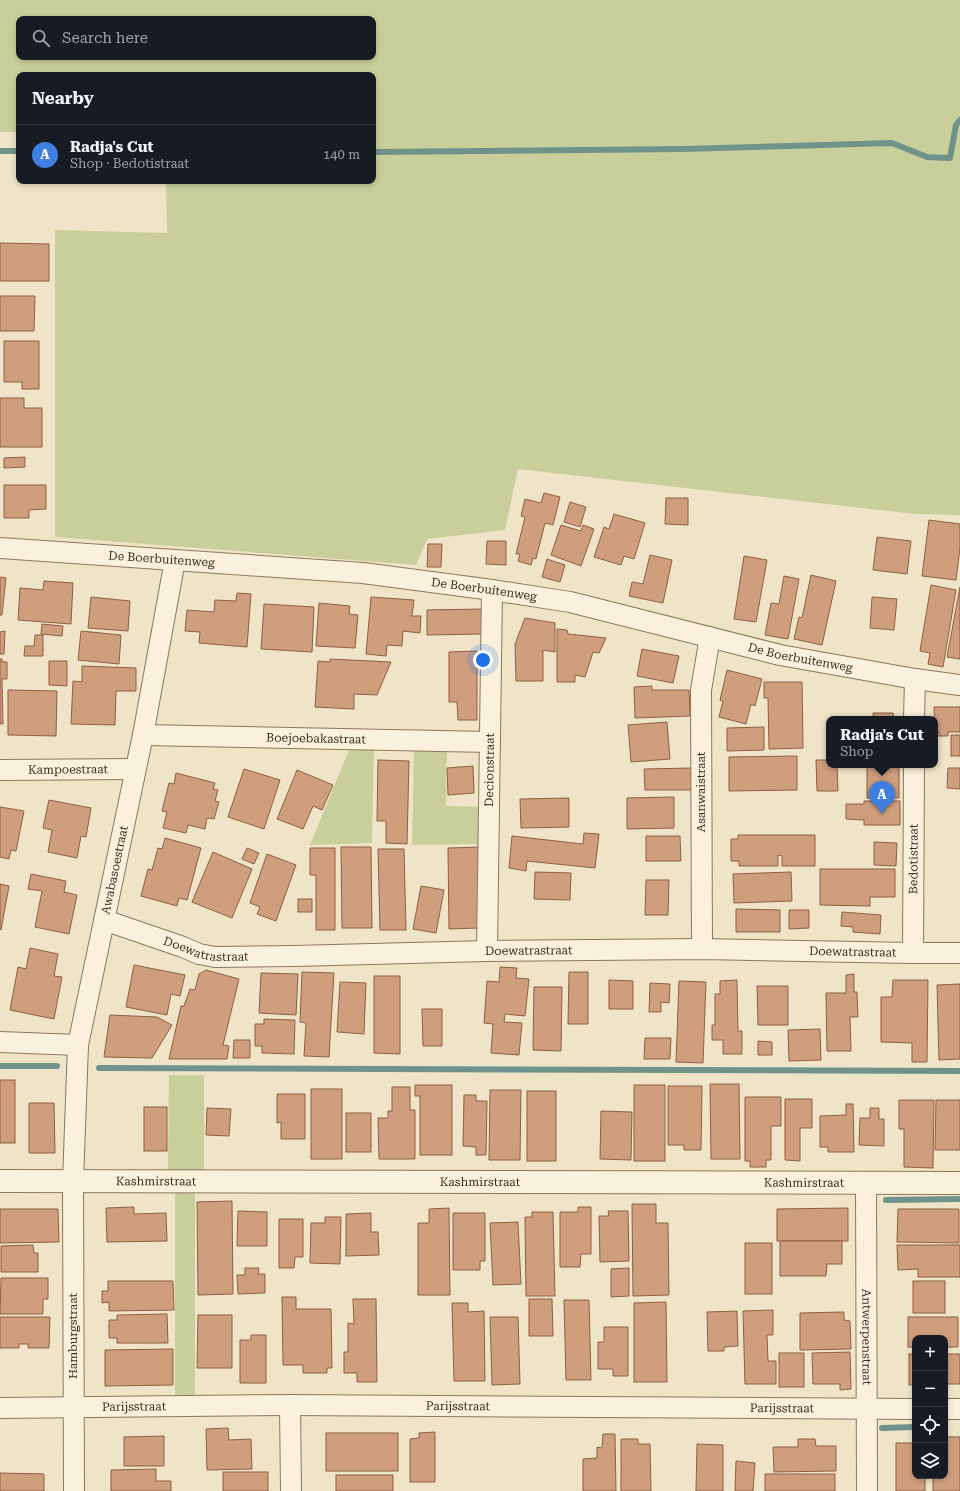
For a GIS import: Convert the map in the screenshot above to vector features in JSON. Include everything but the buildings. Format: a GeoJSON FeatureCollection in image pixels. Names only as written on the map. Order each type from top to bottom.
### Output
{"type":"FeatureCollection","features":[{"type":"Feature","properties":{"kind":"street","name":"De Boerbuitenweg"},"geometry":{"type":"LineString","coordinates":[[0,548],[363,573],[492,590],[570,602],[780,655],[915,679],[960,685]]}},
{"type":"Feature","properties":{"kind":"street","name":"Awabasoestraat"},"geometry":{"type":"LineString","coordinates":[[73,1181],[78,1046],[143,735],[174,560]]}},
{"type":"Feature","properties":{"kind":"street","name":"Decionstraat"},"geometry":{"type":"LineString","coordinates":[[487,950],[492,590]]}},
{"type":"Feature","properties":{"kind":"street","name":"Asanwaistraat"},"geometry":{"type":"LineString","coordinates":[[702,949],[701,690],[710,637]]}},
{"type":"Feature","properties":{"kind":"street"},"geometry":{"type":"LineString","coordinates":[[914,716],[915,679]]}},
{"type":"Feature","properties":{"kind":"street","name":"Boejoebakastraat"},"geometry":{"type":"LineString","coordinates":[[143,735],[490,742]]}},
{"type":"Feature","properties":{"kind":"street","name":"Kampoestraat"},"geometry":{"type":"LineString","coordinates":[[0,770],[135,768]]}},
{"type":"Feature","properties":{"kind":"street","name":"Bedotistraat"},"geometry":{"type":"LineString","coordinates":[[913,953],[914,768]]}},
{"type":"Feature","properties":{"kind":"street","name":"Doewatrastraat"},"geometry":{"type":"LineString","coordinates":[[104,920],[199,954],[215,957],[487,950],[702,949],[960,953]]}},
{"type":"Feature","properties":{"kind":"street"},"geometry":{"type":"LineString","coordinates":[[0,1042],[78,1046]]}},
{"type":"Feature","properties":{"kind":"street","name":"Kashmirstraat"},"geometry":{"type":"LineString","coordinates":[[0,1181],[960,1183]]}},
{"type":"Feature","properties":{"kind":"street","name":"Hamburgstraat"},"geometry":{"type":"LineString","coordinates":[[73,1181],[74,1491]]}},
{"type":"Feature","properties":{"kind":"street","name":"Antwerpenstraat"},"geometry":{"type":"LineString","coordinates":[[866,1183],[867,1491]]}},
{"type":"Feature","properties":{"kind":"street"},"geometry":{"type":"LineString","coordinates":[[290,1405],[291,1491]]}},
{"type":"Feature","properties":{"kind":"street","name":"Parijsstraat"},"geometry":{"type":"LineString","coordinates":[[0,1408],[290,1405],[912,1409]]}},
{"type":"Feature","properties":{"kind":"street"},"geometry":{"type":"LineString","coordinates":[[948,1409],[960,1409]]}},
{"type":"Feature","properties":{"kind":"green space"},"geometry":{"type":"Polygon","coordinates":[[[0,0],[960,0],[960,515],[915,514],[518,469],[505,530],[427,539],[416,565],[55,537],[55,230],[167,233],[166,184],[376,184],[376,72],[16,72],[16,132],[0,132],[0,0]]]}},
{"type":"Feature","properties":{"kind":"green space"},"geometry":{"type":"Polygon","coordinates":[[[351,745],[374,746],[372,843],[310,845],[351,745]]]}},
{"type":"Feature","properties":{"kind":"green space"},"geometry":{"type":"Polygon","coordinates":[[[414,745],[447,745],[446,806],[488,807],[488,844],[412,845],[414,745]]]}},
{"type":"Feature","properties":{"kind":"green space"},"geometry":{"type":"Polygon","coordinates":[[[169,1075],[204,1075],[204,1171],[168,1170],[169,1075]]]}},
{"type":"Feature","properties":{"kind":"green space"},"geometry":{"type":"Polygon","coordinates":[[[175,1191],[195,1191],[195,1400],[175,1400],[175,1191]]]}},
{"type":"Feature","properties":{"kind":"waterway"},"geometry":{"type":"LineString","coordinates":[[376,152],[683,149],[892,143],[927,157],[950,158],[956,125],[960,120]]}},
{"type":"Feature","properties":{"kind":"waterway"},"geometry":{"type":"LineString","coordinates":[[0,151],[16,151]]}},
{"type":"Feature","properties":{"kind":"waterway"},"geometry":{"type":"LineString","coordinates":[[0,1066],[57,1066]]}},
{"type":"Feature","properties":{"kind":"waterway"},"geometry":{"type":"LineString","coordinates":[[99,1068],[960,1071]]}},
{"type":"Feature","properties":{"kind":"waterway"},"geometry":{"type":"LineString","coordinates":[[886,1200],[960,1199]]}},
{"type":"Feature","properties":{"kind":"waterway"},"geometry":{"type":"LineString","coordinates":[[882,1428],[912,1427]]}},
{"type":"Feature","properties":{"kind":"place","name":"Radja's Cut"},"geometry":{"type":"Point","coordinates":[882,814]}}]}
